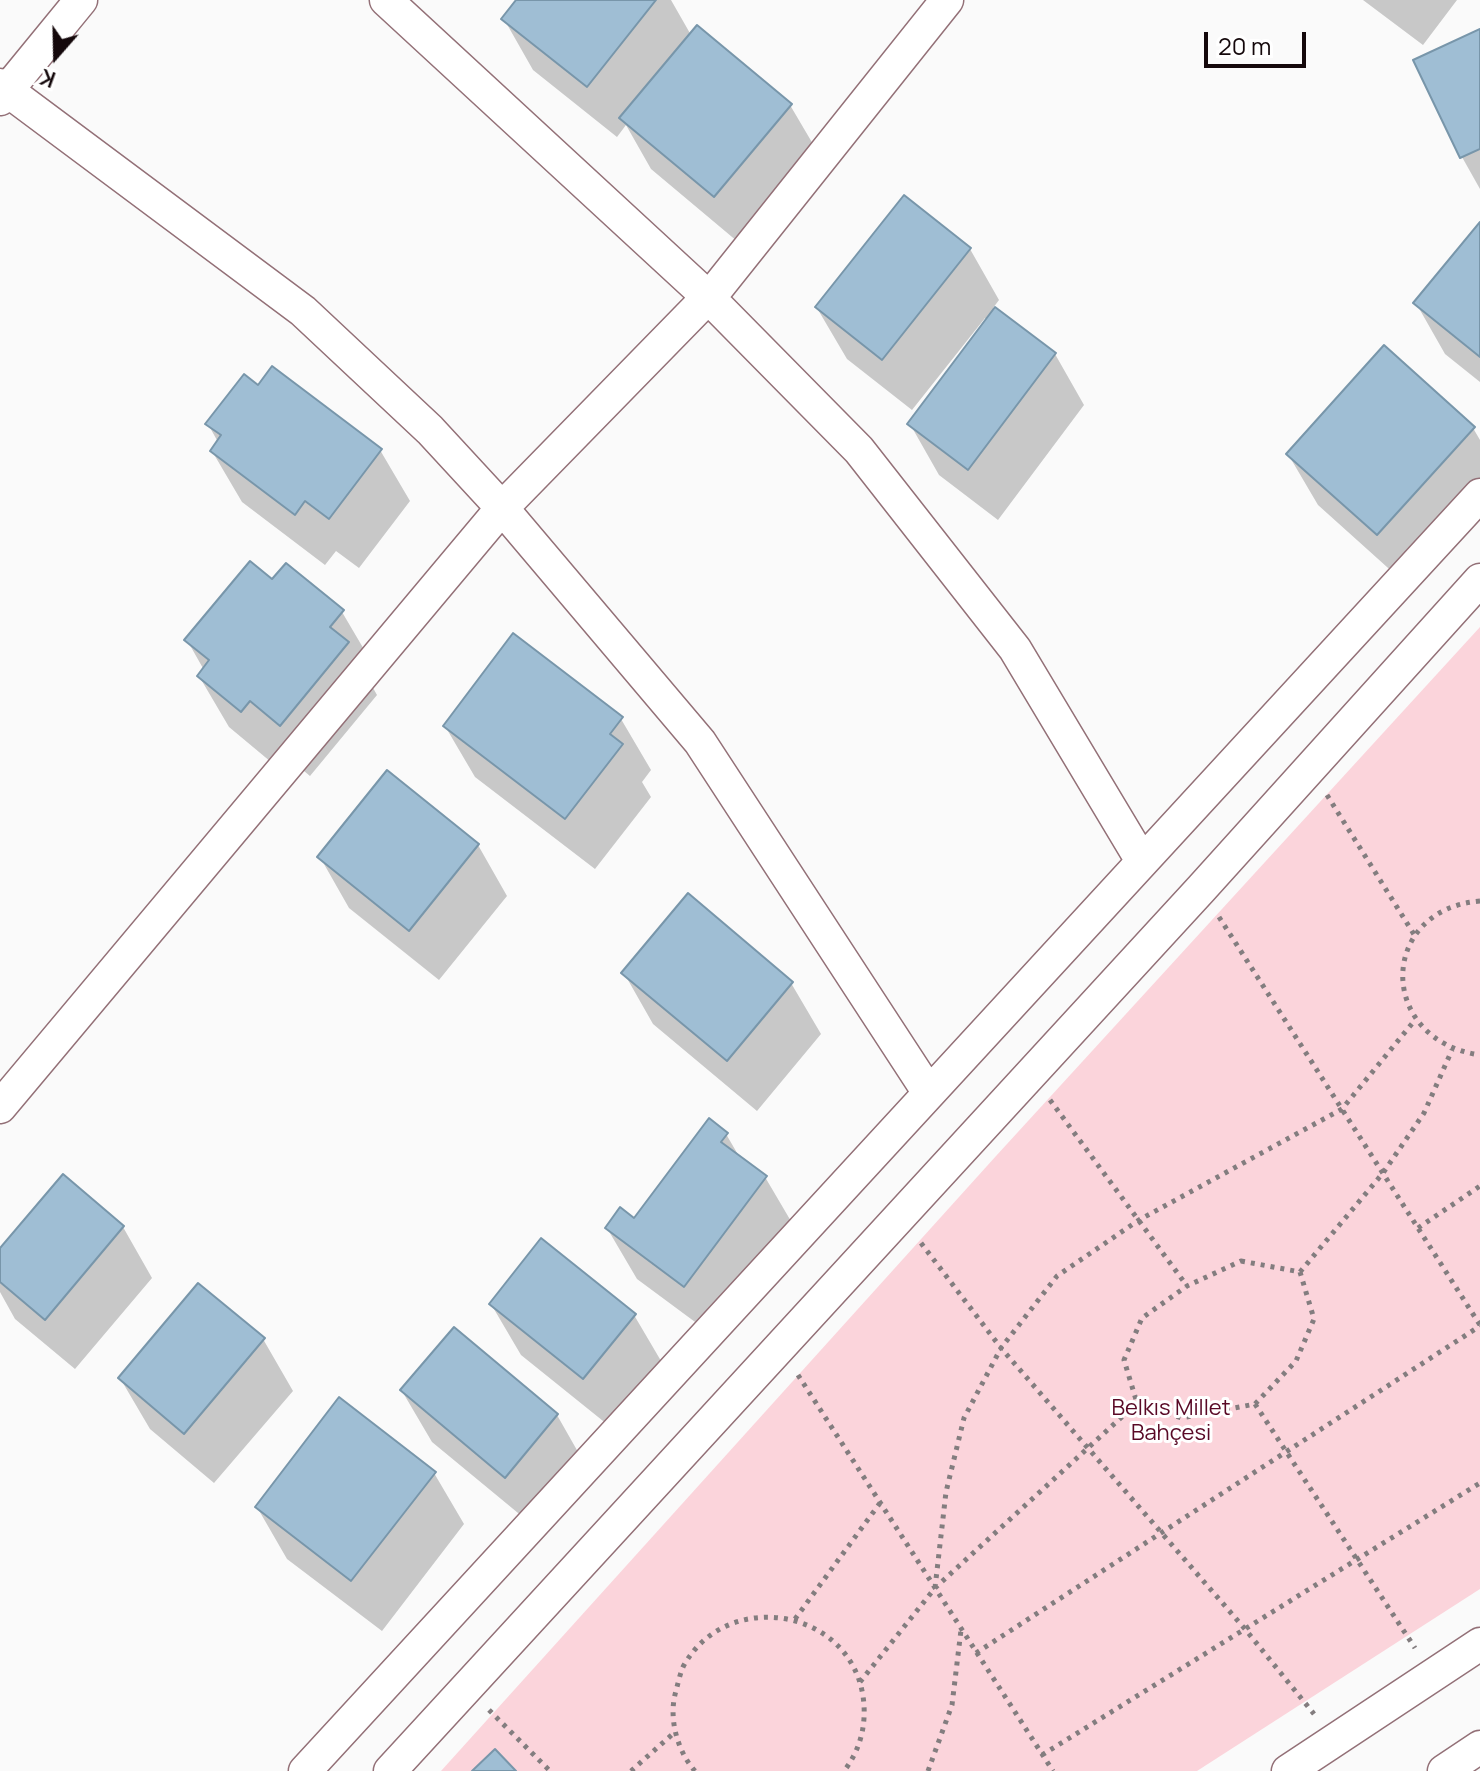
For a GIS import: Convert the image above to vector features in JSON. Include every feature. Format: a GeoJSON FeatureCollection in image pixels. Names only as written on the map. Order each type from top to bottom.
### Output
{"type":"FeatureCollection","features":[{"type":"Feature","properties":{"kind":"street"},"geometry":{"type":"LineString","coordinates":[[81,0],[3,91],[303,311],[430,430],[502,508],[700,742],[929,1093]]}},
{"type":"Feature","properties":{"kind":"street"},"geometry":{"type":"LineString","coordinates":[[386,0],[708,297],[859,450],[1015,649],[1142,861]]}},
{"type":"Feature","properties":{"kind":"street"},"geometry":{"type":"LineString","coordinates":[[0,1107],[502,508],[708,297],[947,0]]}},
{"type":"Feature","properties":{"kind":"street"},"geometry":{"type":"LineString","coordinates":[[305,1771],[1480,495]]}},
{"type":"Feature","properties":{"kind":"street"},"geometry":{"type":"LineString","coordinates":[[390,1771],[1311,769],[1480,580]]}},
{"type":"Feature","properties":{"kind":"street"},"geometry":{"type":"LineString","coordinates":[[1288,1771],[1480,1644]]}},
{"type":"Feature","properties":{"kind":"street"},"geometry":{"type":"LineString","coordinates":[[1444,1771],[1480,1747]]}},
{"type":"Feature","properties":{"kind":"path"},"geometry":{"type":"LineString","coordinates":[[1311,769],[1415,936]]}},
{"type":"Feature","properties":{"kind":"path"},"geometry":{"type":"LineString","coordinates":[[976,1653],[1480,1326],[1201,889]]}},
{"type":"Feature","properties":{"kind":"path"},"geometry":{"type":"LineString","coordinates":[[1480,901],[1461,902],[1438,912],[1420,928],[1408,949],[1403,973],[1405,997],[1415,1020],[1431,1038],[1452,1050],[1480,1055]]}},
{"type":"Feature","properties":{"kind":"path"},"geometry":{"type":"LineString","coordinates":[[935,1588],[946,1492],[964,1418],[1001,1348],[1057,1276],[1139,1220],[1342,1109],[1415,1020]]}},
{"type":"Feature","properties":{"kind":"path"},"geometry":{"type":"LineString","coordinates":[[1300,1272],[1383,1173],[1424,1113],[1452,1050]]}},
{"type":"Feature","properties":{"kind":"path"},"geometry":{"type":"LineString","coordinates":[[1031,1074],[1187,1286]]}},
{"type":"Feature","properties":{"kind":"path"},"geometry":{"type":"LineString","coordinates":[[1418,1228],[1480,1186]]}},
{"type":"Feature","properties":{"kind":"path"},"geometry":{"type":"LineString","coordinates":[[900,1217],[1001,1348],[1245,1629],[1335,1740]]}},
{"type":"Feature","properties":{"kind":"path"},"geometry":{"type":"LineString","coordinates":[[1137,1403],[1124,1360],[1142,1318],[1187,1286],[1241,1261],[1300,1272]]}},
{"type":"Feature","properties":{"kind":"path"},"geometry":{"type":"LineString","coordinates":[[1137,1403],[1182,1418],[1255,1404],[1296,1361],[1314,1319],[1300,1272]]}},
{"type":"Feature","properties":{"kind":"path"},"geometry":{"type":"LineString","coordinates":[[780,1347],[1053,1771]]}},
{"type":"Feature","properties":{"kind":"path"},"geometry":{"type":"LineString","coordinates":[[860,1682],[935,1588],[1137,1403]]}},
{"type":"Feature","properties":{"kind":"path"},"geometry":{"type":"LineString","coordinates":[[1255,1404],[1433,1675]]}},
{"type":"Feature","properties":{"kind":"path"},"geometry":{"type":"LineString","coordinates":[[1042,1755],[1480,1483]]}},
{"type":"Feature","properties":{"kind":"path"},"geometry":{"type":"LineString","coordinates":[[795,1619],[880,1503]]}},
{"type":"Feature","properties":{"kind":"path"},"geometry":{"type":"LineString","coordinates":[[695,1771],[688,1763],[675,1732],[673,1699],[683,1668],[703,1642],[730,1623],[762,1616],[795,1619],[825,1634],[847,1655],[860,1682],[865,1712],[861,1742],[844,1771]]}},
{"type":"Feature","properties":{"kind":"path"},"geometry":{"type":"LineString","coordinates":[[928,1771],[952,1705],[961,1629]]}},
{"type":"Feature","properties":{"kind":"path"},"geometry":{"type":"LineString","coordinates":[[466,1687],[550,1771]]}},
{"type":"Feature","properties":{"kind":"path"},"geometry":{"type":"LineString","coordinates":[[631,1771],[675,1732]]}},
{"type":"Feature","properties":{"kind":"green space","name":"Belkıs Millet Bahçesi"},"geometry":{"type":"Polygon","coordinates":[[[1480,627],[1480,1589],[1197,1771],[441,1771],[996,1156],[1480,627]]]}},
{"type":"Feature","properties":{"kind":"building"},"geometry":{"type":"Polygon","coordinates":[[[516,0],[656,0],[587,87],[501,19],[516,0]]]}},
{"type":"Feature","properties":{"kind":"building"},"geometry":{"type":"Polygon","coordinates":[[[697,25],[792,104],[714,197],[619,118],[697,25]]]}},
{"type":"Feature","properties":{"kind":"building"},"geometry":{"type":"Polygon","coordinates":[[[1480,29],[1480,149],[1460,158],[1413,60],[1480,29]]]}},
{"type":"Feature","properties":{"kind":"building"},"geometry":{"type":"Polygon","coordinates":[[[904,195],[971,248],[882,360],[815,307],[904,195]]]}},
{"type":"Feature","properties":{"kind":"building"},"geometry":{"type":"Polygon","coordinates":[[[1480,222],[1480,357],[1413,303],[1480,222]]]}},
{"type":"Feature","properties":{"kind":"building"},"geometry":{"type":"Polygon","coordinates":[[[995,307],[1056,353],[968,470],[907,424],[995,307]]]}},
{"type":"Feature","properties":{"kind":"building"},"geometry":{"type":"Polygon","coordinates":[[[1384,345],[1475,427],[1377,535],[1286,454],[1384,345]]]}},
{"type":"Feature","properties":{"kind":"building"},"geometry":{"type":"Polygon","coordinates":[[[272,366],[382,449],[329,519],[305,501],[295,515],[210,451],[221,435],[205,424],[244,374],[258,385],[272,366]]]}},
{"type":"Feature","properties":{"kind":"building"},"geometry":{"type":"Polygon","coordinates":[[[250,561],[272,579],[286,563],[344,610],[330,627],[349,642],[280,726],[250,701],[241,712],[197,676],[209,660],[184,640],[250,561]]]}},
{"type":"Feature","properties":{"kind":"building"},"geometry":{"type":"Polygon","coordinates":[[[513,633],[623,717],[610,734],[623,744],[565,819],[443,726],[513,633]]]}},
{"type":"Feature","properties":{"kind":"building"},"geometry":{"type":"Polygon","coordinates":[[[387,770],[479,844],[409,931],[317,857],[387,770]]]}},
{"type":"Feature","properties":{"kind":"building"},"geometry":{"type":"Polygon","coordinates":[[[688,893],[793,982],[727,1061],[621,973],[688,893]]]}},
{"type":"Feature","properties":{"kind":"building"},"geometry":{"type":"Polygon","coordinates":[[[709,1118],[728,1133],[721,1142],[767,1176],[684,1287],[605,1228],[620,1207],[634,1218],[709,1118]]]}},
{"type":"Feature","properties":{"kind":"building"},"geometry":{"type":"Polygon","coordinates":[[[63,1174],[124,1226],[45,1320],[0,1282],[0,1248],[63,1174]]]}},
{"type":"Feature","properties":{"kind":"building"},"geometry":{"type":"Polygon","coordinates":[[[541,1238],[636,1314],[583,1379],[489,1304],[541,1238]]]}},
{"type":"Feature","properties":{"kind":"building"},"geometry":{"type":"Polygon","coordinates":[[[198,1283],[265,1338],[184,1434],[118,1378],[198,1283]]]}},
{"type":"Feature","properties":{"kind":"building"},"geometry":{"type":"Polygon","coordinates":[[[454,1327],[558,1414],[505,1478],[400,1390],[454,1327]]]}},
{"type":"Feature","properties":{"kind":"building"},"geometry":{"type":"Polygon","coordinates":[[[339,1397],[436,1472],[351,1581],[255,1507],[339,1397]]]}},
{"type":"Feature","properties":{"kind":"building"},"geometry":{"type":"Polygon","coordinates":[[[495,1749],[516,1771],[472,1771],[495,1749]]]}}]}
